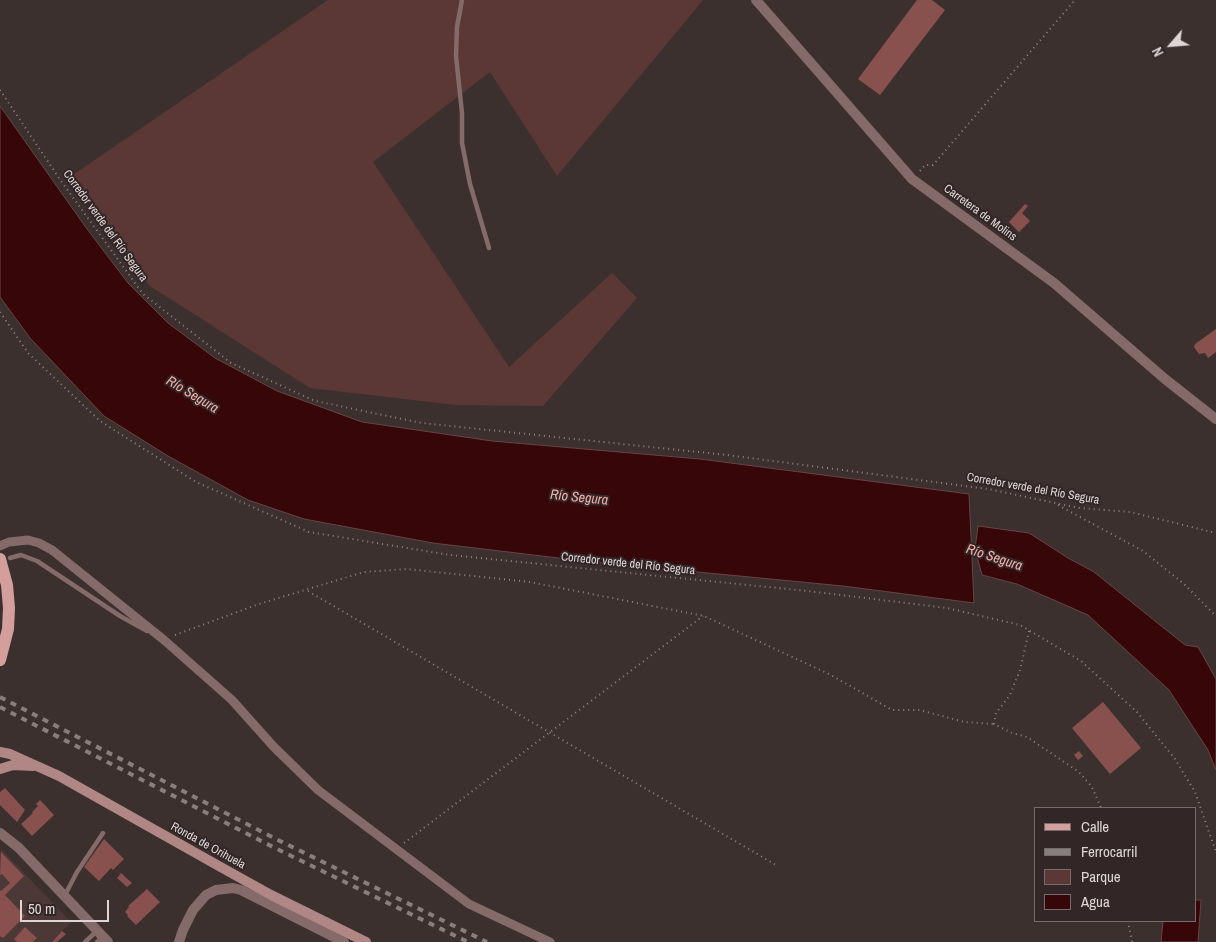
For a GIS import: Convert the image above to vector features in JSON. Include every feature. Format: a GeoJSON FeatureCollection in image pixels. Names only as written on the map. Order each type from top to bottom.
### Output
{"type":"FeatureCollection","features":[{"type":"Feature","properties":{"kind":"main road"},"geometry":{"type":"LineString","coordinates":[[0,660],[8,629],[9,608],[5,558]]}},
{"type":"Feature","properties":{"kind":"main road","name":"Ronda de Orihuela"},"geometry":{"type":"LineString","coordinates":[[0,752],[10,754],[41,767],[271,895],[366,942]]}},
{"type":"Feature","properties":{"kind":"main road","name":"Ronda de Orihuela"},"geometry":{"type":"LineString","coordinates":[[0,769],[13,765],[41,767]]}},
{"type":"Feature","properties":{"kind":"street","name":"Carretera de Molins"},"geometry":{"type":"LineString","coordinates":[[756,0],[912,179],[1054,283],[1165,379],[1216,418]]}},
{"type":"Feature","properties":{"kind":"street"},"geometry":{"type":"LineString","coordinates":[[0,546],[9,542],[28,540],[52,550],[164,640],[232,700],[273,746],[318,790],[469,904],[550,942]]}},
{"type":"Feature","properties":{"kind":"street"},"geometry":{"type":"LineString","coordinates":[[0,833],[19,848],[65,896],[101,938]]}},
{"type":"Feature","properties":{"kind":"street"},"geometry":{"type":"LineString","coordinates":[[0,840],[19,848]]}},
{"type":"Feature","properties":{"kind":"street"},"geometry":{"type":"LineString","coordinates":[[179,942],[193,910],[206,895],[216,890],[233,888],[344,942]]}},
{"type":"Feature","properties":{"kind":"lane"},"geometry":{"type":"LineString","coordinates":[[462,0],[457,27],[456,56],[462,112],[462,143],[470,184],[489,248]]}},
{"type":"Feature","properties":{"kind":"lane"},"geometry":{"type":"LineString","coordinates":[[5,558],[21,555],[37,561],[120,616],[164,640]]}},
{"type":"Feature","properties":{"kind":"lane"},"geometry":{"type":"LineString","coordinates":[[65,896],[77,872],[102,833]]}},
{"type":"Feature","properties":{"kind":"lane"},"geometry":{"type":"LineString","coordinates":[[85,942],[101,938]]}},
{"type":"Feature","properties":{"kind":"path"},"geometry":{"type":"LineString","coordinates":[[912,179],[925,165],[933,165],[1075,0]]}},
{"type":"Feature","properties":{"kind":"path","name":"Corredor verde del Río Segura"},"geometry":{"type":"LineString","coordinates":[[0,90],[61,181],[143,294],[231,363],[315,401],[422,423],[728,455],[988,489],[1080,508],[1130,512],[1216,533]]}},
{"type":"Feature","properties":{"kind":"path","name":"Corredor verde del Río Segura"},"geometry":{"type":"LineString","coordinates":[[0,312],[28,353],[100,421],[196,482],[309,532],[450,555],[808,591],[947,608],[1020,625],[1081,661],[1137,712],[1175,759],[1195,792],[1216,852]]}},
{"type":"Feature","properties":{"kind":"path"},"geometry":{"type":"LineString","coordinates":[[1056,504],[1143,551],[1184,584],[1216,616]]}},
{"type":"Feature","properties":{"kind":"path"},"geometry":{"type":"LineString","coordinates":[[164,640],[259,604],[364,572],[407,569],[530,582],[704,616],[831,675],[892,710],[919,710],[965,722],[994,724],[1012,733],[1027,737],[1079,772],[1092,787],[1101,807]]}},
{"type":"Feature","properties":{"kind":"path"},"geometry":{"type":"LineString","coordinates":[[306,590],[776,864]]}},
{"type":"Feature","properties":{"kind":"path"},"geometry":{"type":"LineString","coordinates":[[396,849],[704,616]]}},
{"type":"Feature","properties":{"kind":"path"},"geometry":{"type":"LineString","coordinates":[[994,724],[996,713],[1010,694],[1020,670],[1029,630]]}},
{"type":"Feature","properties":{"kind":"path"},"geometry":{"type":"LineString","coordinates":[[1128,922],[1132,942]]}},
{"type":"Feature","properties":{"kind":"shaded area"},"geometry":{"type":"Polygon","coordinates":[[[2,850],[71,922],[51,942],[0,942],[0,852],[2,850]]]}},
{"type":"Feature","properties":{"kind":"green space"},"geometry":{"type":"Polygon","coordinates":[[[328,0],[703,0],[557,176],[490,72],[373,162],[509,367],[612,273],[637,298],[543,406],[456,405],[310,388],[150,286],[70,177],[328,0]]]}},
{"type":"Feature","properties":{"kind":"water","name":"Río Segura"},"geometry":{"type":"Polygon","coordinates":[[[0,106],[87,229],[128,283],[168,323],[215,358],[277,391],[362,422],[492,441],[700,459],[969,494],[974,603],[843,586],[584,561],[433,543],[304,519],[248,500],[168,456],[104,416],[30,338],[0,297],[0,106]]]}},
{"type":"Feature","properties":{"kind":"water","name":"Río Segura"},"geometry":{"type":"Polygon","coordinates":[[[978,526],[1029,533],[1094,572],[1185,645],[1198,647],[1216,679],[1216,770],[1208,750],[1169,690],[1088,615],[1017,584],[982,575],[975,549],[978,526]]]}},
{"type":"Feature","properties":{"kind":"water"},"geometry":{"type":"Polygon","coordinates":[[[1196,900],[1201,900],[1198,942],[1161,942],[1163,922],[1196,922],[1196,900]]]}},
{"type":"Feature","properties":{"kind":"building"},"geometry":{"type":"Polygon","coordinates":[[[917,0],[932,0],[945,10],[880,95],[858,79],[917,0]]]}},
{"type":"Feature","properties":{"kind":"building"},"geometry":{"type":"Polygon","coordinates":[[[1025,204],[1028,206],[1022,213],[1030,221],[1019,232],[1009,222],[1025,204]]]}},
{"type":"Feature","properties":{"kind":"building"},"geometry":{"type":"Polygon","coordinates":[[[1216,329],[1216,352],[1208,358],[1205,353],[1199,354],[1194,347],[1195,344],[1216,329]]]}},
{"type":"Feature","properties":{"kind":"building"},"geometry":{"type":"Polygon","coordinates":[[[1103,702],[1141,748],[1110,774],[1072,728],[1103,702]]]}},
{"type":"Feature","properties":{"kind":"building"},"geometry":{"type":"Polygon","coordinates":[[[1079,751],[1083,756],[1078,760],[1074,755],[1079,751]]]}},
{"type":"Feature","properties":{"kind":"building"},"geometry":{"type":"Polygon","coordinates":[[[5,788],[25,810],[17,822],[0,805],[0,792],[5,788]]]}},
{"type":"Feature","properties":{"kind":"building"},"geometry":{"type":"Polygon","coordinates":[[[40,800],[54,815],[32,836],[21,824],[33,813],[38,806],[36,804],[40,800]]]}},
{"type":"Feature","properties":{"kind":"building"},"geometry":{"type":"Polygon","coordinates":[[[104,839],[124,859],[113,870],[111,868],[99,881],[84,867],[104,839]]]}},
{"type":"Feature","properties":{"kind":"building"},"geometry":{"type":"Polygon","coordinates":[[[1,852],[24,876],[5,895],[25,916],[3,938],[0,936],[0,890],[10,883],[2,874],[0,875],[1,852]]]}},
{"type":"Feature","properties":{"kind":"building"},"geometry":{"type":"Polygon","coordinates":[[[121,873],[132,883],[127,887],[117,878],[121,873]]]}},
{"type":"Feature","properties":{"kind":"building"},"geometry":{"type":"Polygon","coordinates":[[[147,889],[160,902],[136,925],[125,912],[128,906],[147,889]]]}},
{"type":"Feature","properties":{"kind":"building"},"geometry":{"type":"Polygon","coordinates":[[[25,927],[37,938],[33,942],[17,942],[14,939],[25,927]]]}},
{"type":"Feature","properties":{"kind":"building"},"geometry":{"type":"Polygon","coordinates":[[[62,931],[66,934],[57,942],[52,942],[62,931]]]}},
{"type":"Feature","properties":{"kind":"railway"},"geometry":{"type":"LineString","coordinates":[[0,697],[280,841],[487,942]]}},
{"type":"Feature","properties":{"kind":"railway"},"geometry":{"type":"LineString","coordinates":[[0,707],[275,848],[468,942]]}}]}
